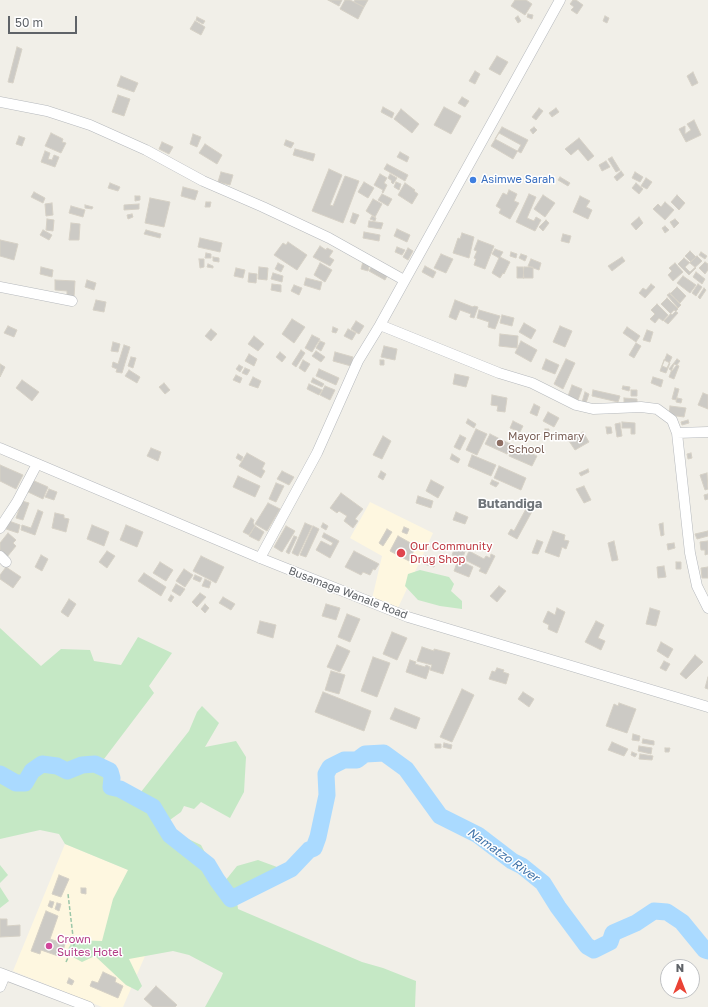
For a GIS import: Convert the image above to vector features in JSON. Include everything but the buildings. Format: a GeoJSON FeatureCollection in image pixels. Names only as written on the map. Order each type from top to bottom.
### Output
{"type":"FeatureCollection","features":[{"type":"Feature","properties":{"kind":"street"},"geometry":{"type":"LineString","coordinates":[[260,558],[317,453],[358,361],[380,325],[560,0]]}},
{"type":"Feature","properties":{"kind":"street"},"geometry":{"type":"LineString","coordinates":[[0,102],[47,111],[90,125],[146,150],[204,181],[329,238],[404,280]]}},
{"type":"Feature","properties":{"kind":"street"},"geometry":{"type":"LineString","coordinates":[[0,287],[72,301]]}},
{"type":"Feature","properties":{"kind":"street"},"geometry":{"type":"LineString","coordinates":[[380,325],[499,373],[532,383],[576,405],[593,409],[641,407],[657,409],[672,420],[677,433],[690,553],[697,586],[708,608]]}},
{"type":"Feature","properties":{"kind":"street"},"geometry":{"type":"LineString","coordinates":[[677,433],[708,432]]}},
{"type":"Feature","properties":{"kind":"street","name":"Busamaga Wanale Road"},"geometry":{"type":"LineString","coordinates":[[0,448],[260,558],[408,617],[708,707]]}},
{"type":"Feature","properties":{"kind":"street"},"geometry":{"type":"LineString","coordinates":[[0,528],[17,502],[37,464]]}},
{"type":"Feature","properties":{"kind":"street"},"geometry":{"type":"LineString","coordinates":[[0,987],[3,974],[89,1007]]}},
{"type":"Feature","properties":{"kind":"path"},"geometry":{"type":"LineString","coordinates":[[66,962],[74,945],[68,894]]}},
{"type":"Feature","properties":{"kind":"shaded area"},"geometry":{"type":"Polygon","coordinates":[[[370,502],[433,533],[397,610],[372,599],[382,556],[350,538],[370,502]]]}},
{"type":"Feature","properties":{"kind":"shaded area"},"geometry":{"type":"Polygon","coordinates":[[[65,844],[128,870],[159,930],[145,956],[123,1007],[102,1007],[13,971],[65,844]]]}},
{"type":"Feature","properties":{"kind":"green space"},"geometry":{"type":"Polygon","coordinates":[[[420,570],[449,577],[454,584],[451,591],[462,601],[462,609],[440,606],[418,600],[405,586],[408,574],[420,570]]]}},
{"type":"Feature","properties":{"kind":"green space"},"geometry":{"type":"Polygon","coordinates":[[[0,628],[41,666],[61,649],[90,650],[94,661],[121,665],[138,637],[172,653],[149,686],[154,693],[104,759],[102,768],[110,771],[114,784],[137,797],[189,731],[197,712],[202,706],[219,723],[205,747],[236,741],[246,757],[244,792],[230,818],[201,802],[194,809],[184,806],[181,812],[167,822],[180,835],[201,845],[212,866],[225,881],[237,866],[258,860],[277,867],[266,889],[237,902],[238,909],[362,962],[383,968],[416,981],[415,1007],[205,1007],[223,973],[189,955],[173,951],[129,959],[142,986],[138,991],[126,985],[95,956],[82,962],[71,956],[68,949],[73,940],[102,941],[113,899],[128,870],[65,844],[59,834],[40,830],[0,839],[0,628]]]}},
{"type":"Feature","properties":{"kind":"green space"},"geometry":{"type":"Polygon","coordinates":[[[0,865],[8,875],[0,883],[0,865]]]}},
{"type":"Feature","properties":{"kind":"green space"},"geometry":{"type":"Polygon","coordinates":[[[0,887],[9,901],[0,908],[0,887]]]}},
{"type":"Feature","properties":{"kind":"waterway","name":"Namatzo River"},"geometry":{"type":"LineString","coordinates":[[0,774],[16,783],[25,783],[32,771],[42,764],[57,766],[67,771],[82,765],[95,764],[110,771],[112,778],[111,787],[120,789],[153,807],[170,835],[208,865],[231,899],[291,869],[309,850],[314,848],[318,837],[327,795],[326,774],[330,767],[344,760],[357,760],[365,754],[384,753],[406,769],[440,816],[478,835],[512,861],[522,866],[543,883],[558,907],[587,946],[594,950],[610,942],[613,933],[636,923],[654,911],[667,912],[682,922],[705,950],[708,951]]}},
{"type":"Feature","properties":{"kind":"place","name":"Asimwe Sarah"},"geometry":{"type":"Point","coordinates":[473,180]}},
{"type":"Feature","properties":{"kind":"place","name":"Mayor Primary School"},"geometry":{"type":"Point","coordinates":[500,443]}},
{"type":"Feature","properties":{"kind":"place","name":"Our Community Drug Shop"},"geometry":{"type":"Point","coordinates":[401,553]}},
{"type":"Feature","properties":{"kind":"place","name":"Crown Suites Hotel"},"geometry":{"type":"Point","coordinates":[49,946]}},
{"type":"Feature","properties":{"kind":"district","name":"Butandiga"},"geometry":{"type":"Point","coordinates":[510,504]}}]}
